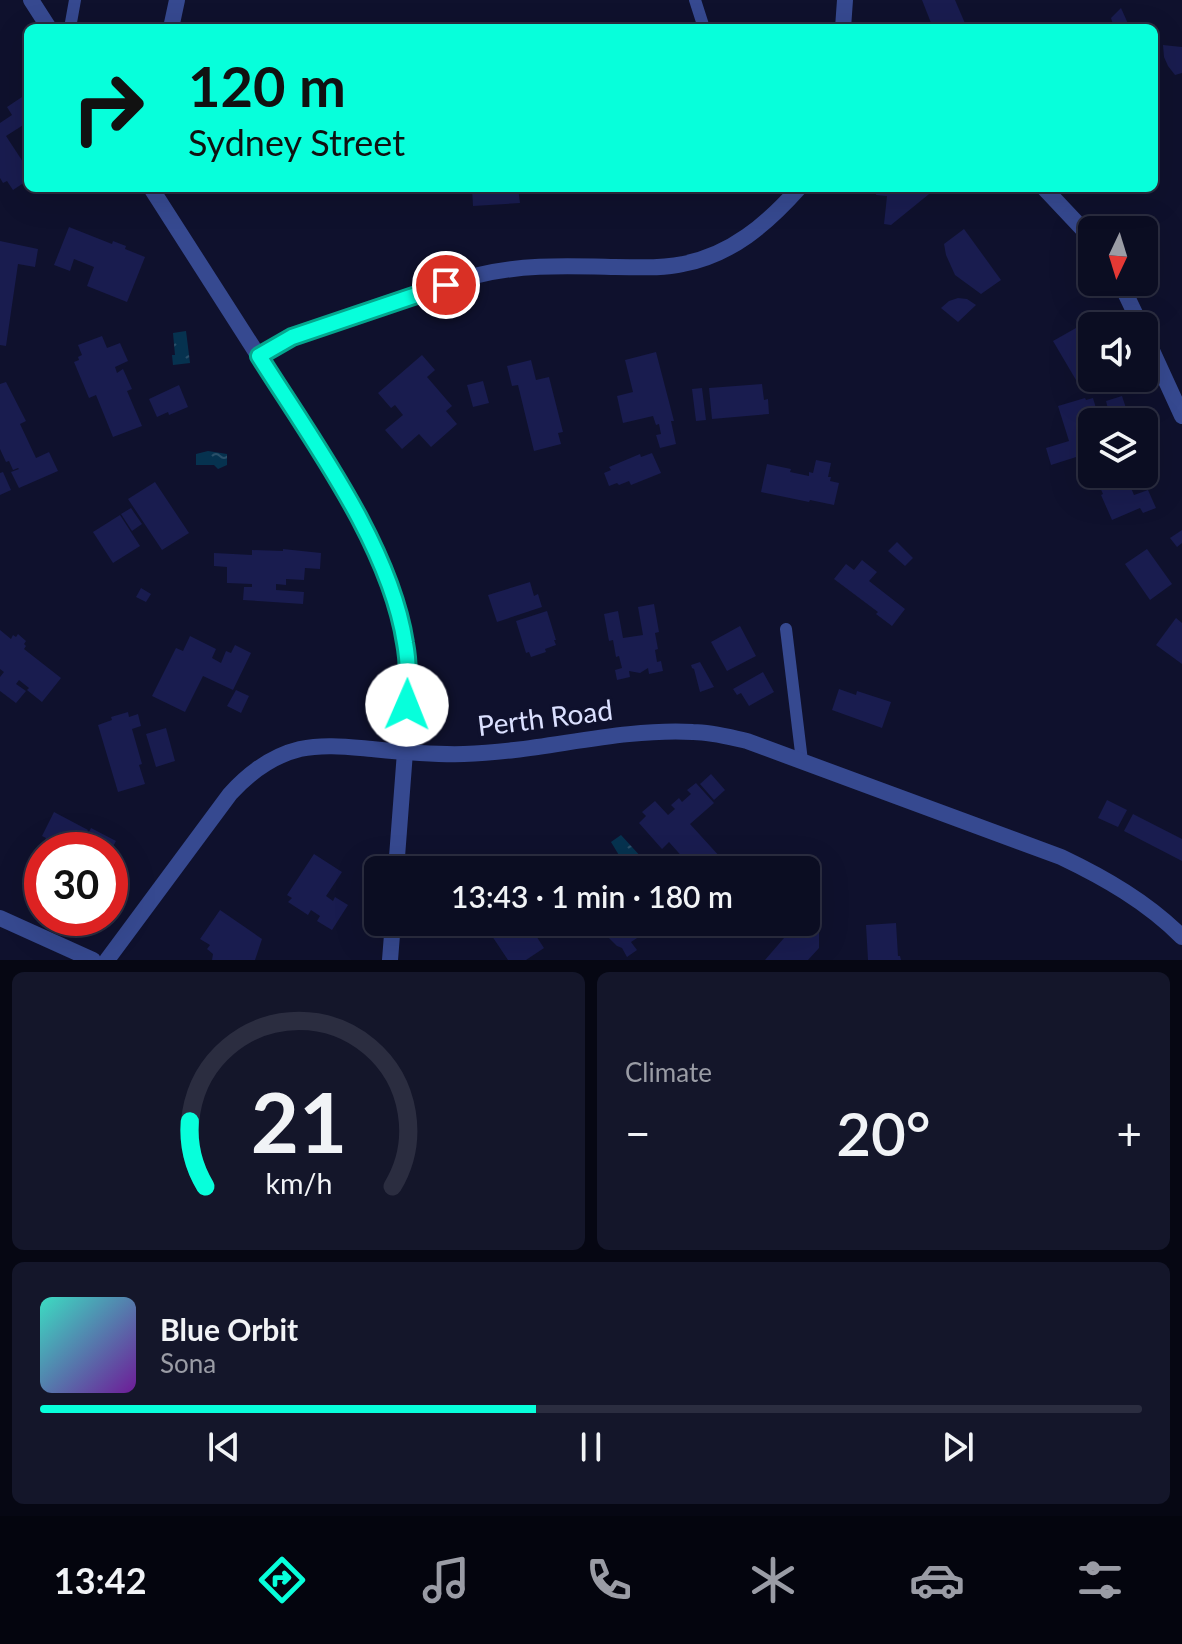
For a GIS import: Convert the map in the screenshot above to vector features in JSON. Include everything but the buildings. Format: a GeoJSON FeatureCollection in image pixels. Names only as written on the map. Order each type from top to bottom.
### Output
{"type":"FeatureCollection","features":[{"type":"Feature","properties":{"kind":"street"},"geometry":{"type":"LineString","coordinates":[[31,0],[46,24]]}},
{"type":"Feature","properties":{"kind":"street"},"geometry":{"type":"LineString","coordinates":[[172,24],[177,0]]}},
{"type":"Feature","properties":{"kind":"street"},"geometry":{"type":"LineString","coordinates":[[843,24],[845,0]]}},
{"type":"Feature","properties":{"kind":"street"},"geometry":{"type":"LineString","coordinates":[[154,192],[327,463],[368,535],[386,577],[401,621],[408,681],[397,856]]}},
{"type":"Feature","properties":{"kind":"street"},"geometry":{"type":"LineString","coordinates":[[259,356],[292,337],[497,270],[541,266],[652,267],[683,264],[742,241],[762,227],[795,192]]}},
{"type":"Feature","properties":{"kind":"street"},"geometry":{"type":"LineString","coordinates":[[1048,192],[1078,224]]}},
{"type":"Feature","properties":{"kind":"street"},"geometry":{"type":"LineString","coordinates":[[1158,364],[1182,416]]}},
{"type":"Feature","properties":{"kind":"street","name":"Perth Road"},"geometry":{"type":"LineString","coordinates":[[107,960],[230,794],[263,763],[290,752],[320,746],[405,752],[486,753],[668,731],[696,732],[747,741],[1061,857],[1097,874],[1132,896],[1182,937]]}},
{"type":"Feature","properties":{"kind":"street"},"geometry":{"type":"LineString","coordinates":[[0,918],[93,960]]}},
{"type":"Feature","properties":{"kind":"street"},"geometry":{"type":"LineString","coordinates":[[390,960],[392,936]]}},
{"type":"Feature","properties":{"kind":"lane"},"geometry":{"type":"LineString","coordinates":[[71,24],[75,0]]}},
{"type":"Feature","properties":{"kind":"lane"},"geometry":{"type":"LineString","coordinates":[[695,0],[703,24]]}},
{"type":"Feature","properties":{"kind":"lane"},"geometry":{"type":"LineString","coordinates":[[786,629],[802,761]]}},
{"type":"Feature","properties":{"kind":"water"},"geometry":{"type":"Polygon","coordinates":[[[186,331],[190,363],[173,365],[173,333],[186,331]]]}},
{"type":"Feature","properties":{"kind":"water"},"geometry":{"type":"Polygon","coordinates":[[[208,451],[227,454],[227,465],[218,469],[214,465],[196,465],[196,454],[208,451]]]}},
{"type":"Feature","properties":{"kind":"water"},"geometry":{"type":"Polygon","coordinates":[[[621,835],[640,856],[620,856],[611,842],[621,835]]]}},
{"type":"Feature","properties":{"kind":"route"},"geometry":{"type":"LineString","coordinates":[[407,705],[405,643],[386,577],[368,535],[327,463],[259,356],[292,337],[446,285]]}}]}
